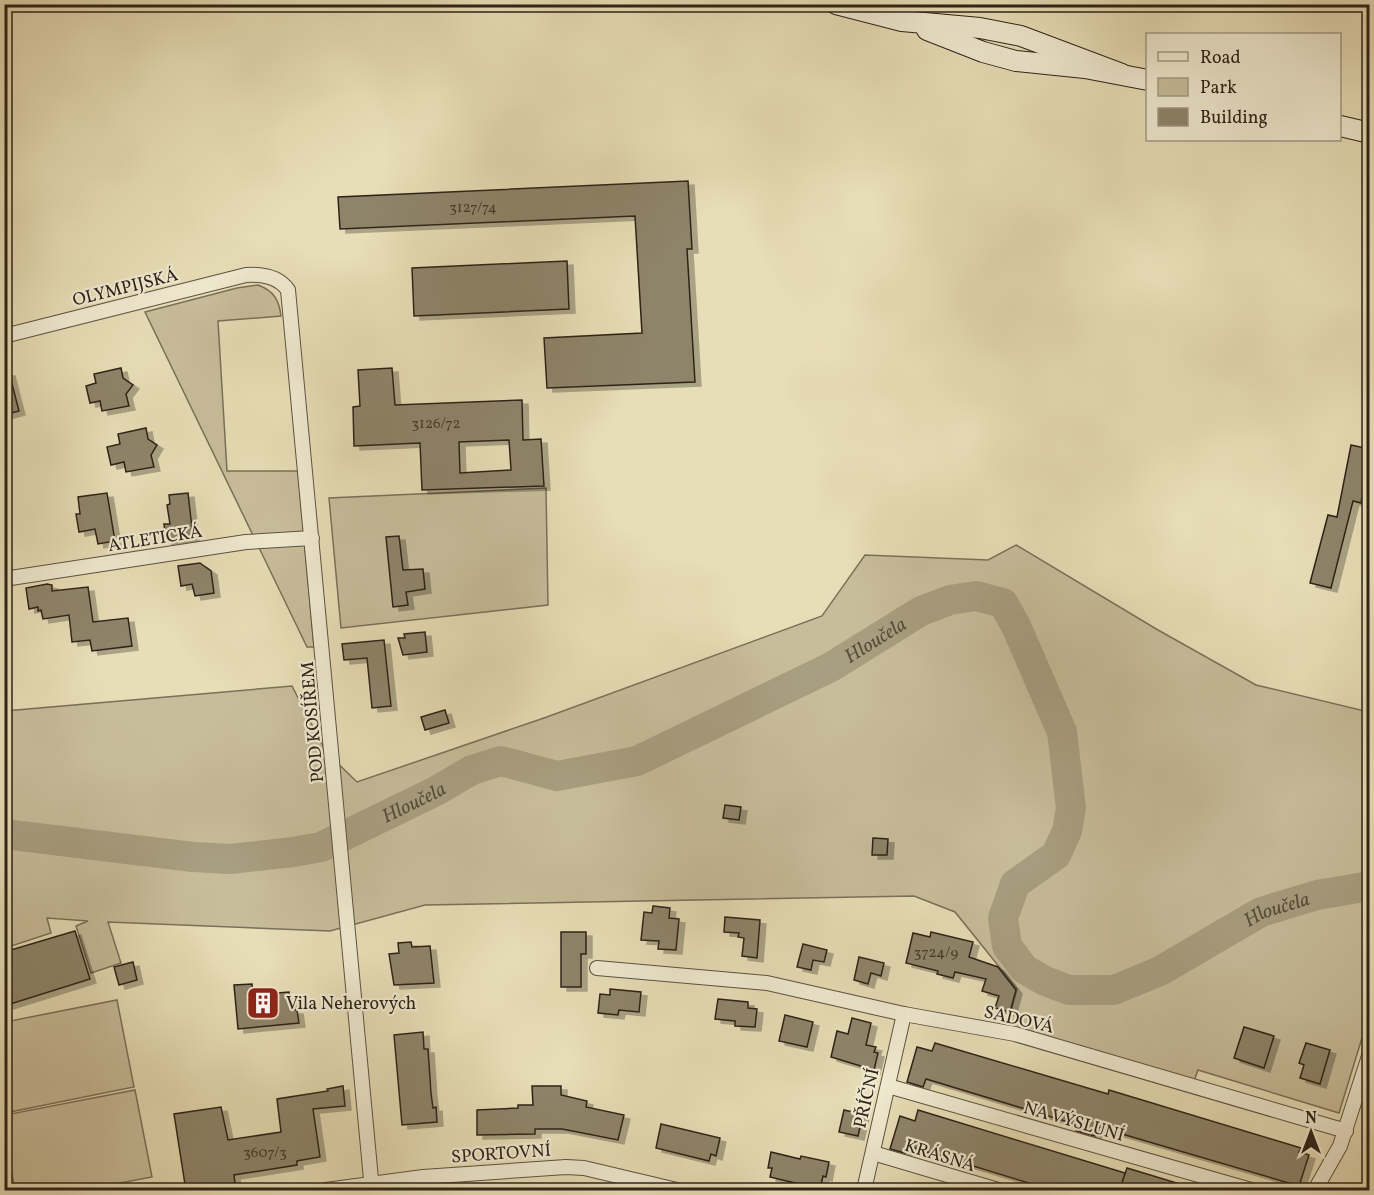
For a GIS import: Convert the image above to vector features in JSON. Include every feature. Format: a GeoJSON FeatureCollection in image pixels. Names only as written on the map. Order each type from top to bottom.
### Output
{"type":"FeatureCollection","features":[{"type":"Feature","properties":{"kind":"main road"},"geometry":{"type":"LineString","coordinates":[[836,4],[903,21],[1008,60],[1122,74],[1146,80]]}},
{"type":"Feature","properties":{"kind":"main road"},"geometry":{"type":"LineString","coordinates":[[1341,126],[1370,133]]}},
{"type":"Feature","properties":{"kind":"street","name":"OLYMPIJSKÁ"},"geometry":{"type":"LineString","coordinates":[[4,336],[254,274]]}},
{"type":"Feature","properties":{"kind":"street","name":"POD KOSÍŘEM"},"geometry":{"type":"LineString","coordinates":[[254,274],[278,280],[284,284],[290,296],[372,1187]]}},
{"type":"Feature","properties":{"kind":"street","name":"ATLETICKÁ"},"geometry":{"type":"LineString","coordinates":[[4,579],[246,542],[312,538]]}},
{"type":"Feature","properties":{"kind":"street","name":"SADOVÁ"},"geometry":{"type":"LineString","coordinates":[[597,968],[766,983],[904,1014],[1015,1034],[1346,1131]]}},
{"type":"Feature","properties":{"kind":"street","name":"PŘÍČNÍ"},"geometry":{"type":"LineString","coordinates":[[864,1191],[904,1014]]}},
{"type":"Feature","properties":{"kind":"street"},"geometry":{"type":"LineString","coordinates":[[1315,1191],[1346,1131],[1370,1053]]}},
{"type":"Feature","properties":{"kind":"street","name":"NA VÝSLUNÍ"},"geometry":{"type":"LineString","coordinates":[[888,1086],[1251,1191]]}},
{"type":"Feature","properties":{"kind":"street","name":"KRÁSNÁ"},"geometry":{"type":"LineString","coordinates":[[873,1153],[998,1191]]}},
{"type":"Feature","properties":{"kind":"street","name":"SPORTOVNÍ"},"geometry":{"type":"LineString","coordinates":[[326,1191],[372,1187],[455,1174],[566,1167],[584,1168],[676,1191]]}},
{"type":"Feature","properties":{"kind":"green space"},"geometry":{"type":"Polygon","coordinates":[[[258,285],[275,297],[281,316],[218,321],[227,471],[298,471],[314,647],[307,647],[145,312],[237,288],[258,285]]]}},
{"type":"Feature","properties":{"kind":"green space"},"geometry":{"type":"Polygon","coordinates":[[[546,488],[548,605],[341,628],[329,498],[546,488]]]}},
{"type":"Feature","properties":{"kind":"green space"},"geometry":{"type":"Polygon","coordinates":[[[1016,545],[1158,630],[1256,685],[1369,712],[1369,1015],[1339,1113],[1198,1070],[1194,1081],[1007,1026],[1017,989],[955,912],[914,896],[425,905],[330,931],[108,922],[121,963],[91,973],[76,926],[88,921],[47,918],[51,933],[5,948],[5,711],[292,686],[326,752],[357,782],[544,718],[822,616],[865,555],[988,560],[1016,545]]]}},
{"type":"Feature","properties":{"kind":"green space"},"geometry":{"type":"Polygon","coordinates":[[[117,1000],[134,1087],[5,1113],[5,1022],[117,1000]]]}},
{"type":"Feature","properties":{"kind":"green space"},"geometry":{"type":"Polygon","coordinates":[[[135,1090],[152,1177],[83,1190],[15,1190],[5,1136],[5,1115],[135,1090]]]}},
{"type":"Feature","properties":{"kind":"building"},"geometry":{"type":"Polygon","coordinates":[[[688,181],[692,249],[687,249],[695,382],[547,388],[544,338],[642,333],[635,216],[340,229],[338,197],[688,181]]]}},
{"type":"Feature","properties":{"kind":"building"},"geometry":{"type":"Polygon","coordinates":[[[567,261],[569,309],[414,316],[412,268],[567,261]]]}},
{"type":"Feature","properties":{"kind":"building"},"geometry":{"type":"Polygon","coordinates":[[[121,368],[123,378],[133,385],[126,394],[129,406],[102,411],[100,401],[90,403],[86,386],[96,383],[94,374],[121,368]]]}},
{"type":"Feature","properties":{"kind":"building"},"geometry":{"type":"Polygon","coordinates":[[[392,368],[395,405],[522,400],[523,440],[541,439],[544,486],[422,490],[420,443],[354,446],[353,407],[360,406],[358,370],[392,368]],[[509,440],[459,442],[460,473],[511,470],[509,440]]]}},
{"type":"Feature","properties":{"kind":"building"},"geometry":{"type":"Polygon","coordinates":[[[4,372],[9,372],[19,411],[4,415],[4,372]]]}},
{"type":"Feature","properties":{"kind":"building"},"geometry":{"type":"Polygon","coordinates":[[[146,428],[148,439],[157,445],[151,455],[154,467],[126,472],[124,462],[111,465],[107,447],[120,444],[118,434],[146,428]]]}},
{"type":"Feature","properties":{"kind":"building"},"geometry":{"type":"Polygon","coordinates":[[[1351,445],[1370,449],[1370,457],[1361,503],[1353,501],[1331,588],[1310,583],[1328,515],[1337,517],[1351,445]]]}},
{"type":"Feature","properties":{"kind":"building"},"geometry":{"type":"Polygon","coordinates":[[[107,493],[115,541],[98,544],[95,529],[79,532],[76,514],[80,514],[78,497],[107,493]]]}},
{"type":"Feature","properties":{"kind":"building"},"geometry":{"type":"Polygon","coordinates":[[[188,493],[193,537],[166,541],[164,524],[170,524],[167,505],[170,504],[169,495],[188,493]]]}},
{"type":"Feature","properties":{"kind":"building"},"geometry":{"type":"Polygon","coordinates":[[[399,536],[403,570],[423,569],[425,589],[406,592],[408,605],[393,607],[386,537],[399,536]]]}},
{"type":"Feature","properties":{"kind":"building"},"geometry":{"type":"Polygon","coordinates":[[[200,563],[211,571],[214,593],[195,596],[192,584],[181,586],[178,566],[200,563]]]}},
{"type":"Feature","properties":{"kind":"building"},"geometry":{"type":"Polygon","coordinates":[[[52,585],[52,591],[88,587],[93,622],[128,618],[132,646],[92,651],[90,640],[72,642],[69,615],[43,619],[38,607],[29,609],[26,588],[52,585]]]}},
{"type":"Feature","properties":{"kind":"building"},"geometry":{"type":"Polygon","coordinates":[[[425,632],[427,652],[403,655],[398,638],[405,638],[404,634],[425,632]]]}},
{"type":"Feature","properties":{"kind":"building"},"geometry":{"type":"Polygon","coordinates":[[[384,640],[391,706],[372,708],[367,658],[344,660],[342,644],[384,640]]]}},
{"type":"Feature","properties":{"kind":"building"},"geometry":{"type":"Polygon","coordinates":[[[445,710],[449,723],[425,730],[421,717],[445,710]]]}},
{"type":"Feature","properties":{"kind":"building"},"geometry":{"type":"Polygon","coordinates":[[[725,805],[741,807],[739,820],[723,818],[725,805]]]}},
{"type":"Feature","properties":{"kind":"building"},"geometry":{"type":"Polygon","coordinates":[[[873,838],[888,839],[887,855],[872,855],[873,838]]]}},
{"type":"Feature","properties":{"kind":"building"},"geometry":{"type":"Polygon","coordinates":[[[653,906],[670,908],[669,918],[679,919],[676,950],[658,949],[659,941],[641,940],[644,912],[652,913],[653,906]]]}},
{"type":"Feature","properties":{"kind":"building"},"geometry":{"type":"Polygon","coordinates":[[[725,917],[760,920],[757,958],[742,956],[744,938],[738,937],[739,933],[724,932],[725,917]]]}},
{"type":"Feature","properties":{"kind":"building"},"geometry":{"type":"Polygon","coordinates":[[[75,931],[90,979],[4,1006],[4,952],[75,931]]]}},
{"type":"Feature","properties":{"kind":"building"},"geometry":{"type":"Polygon","coordinates":[[[561,932],[586,932],[586,954],[581,954],[581,987],[561,987],[561,932]]]}},
{"type":"Feature","properties":{"kind":"building"},"geometry":{"type":"Polygon","coordinates":[[[931,932],[973,942],[969,957],[998,967],[1016,990],[1010,1012],[995,1008],[999,996],[982,991],[986,979],[955,972],[953,978],[937,974],[938,971],[906,963],[913,933],[930,937],[931,932]]]}},
{"type":"Feature","properties":{"kind":"building"},"geometry":{"type":"Polygon","coordinates":[[[411,942],[412,947],[430,946],[434,983],[394,985],[389,954],[399,953],[398,943],[411,942]]]}},
{"type":"Feature","properties":{"kind":"building"},"geometry":{"type":"Polygon","coordinates":[[[803,944],[827,950],[824,962],[813,960],[811,970],[797,967],[803,944]]]}},
{"type":"Feature","properties":{"kind":"building"},"geometry":{"type":"Polygon","coordinates":[[[859,957],[884,963],[881,976],[871,973],[868,984],[854,980],[859,957]]]}},
{"type":"Feature","properties":{"kind":"building"},"geometry":{"type":"Polygon","coordinates":[[[133,962],[137,980],[119,985],[114,967],[133,962]]]}},
{"type":"Feature","properties":{"kind":"building","name":"Vila Neherových"},"geometry":{"type":"Polygon","coordinates":[[[252,984],[253,995],[289,992],[291,1010],[297,1010],[299,1023],[238,1029],[234,985],[252,984]]]}},
{"type":"Feature","properties":{"kind":"building"},"geometry":{"type":"Polygon","coordinates":[[[610,989],[641,992],[639,1012],[619,1010],[618,1015],[598,1013],[600,994],[610,995],[610,989]]]}},
{"type":"Feature","properties":{"kind":"building"},"geometry":{"type":"Polygon","coordinates":[[[718,999],[748,1002],[748,1008],[757,1009],[755,1027],[735,1026],[735,1021],[715,1019],[718,999]]]}},
{"type":"Feature","properties":{"kind":"building"},"geometry":{"type":"Polygon","coordinates":[[[785,1015],[813,1022],[807,1047],[779,1041],[785,1015]]]}},
{"type":"Feature","properties":{"kind":"building"},"geometry":{"type":"Polygon","coordinates":[[[852,1018],[871,1023],[866,1045],[876,1047],[874,1052],[878,1053],[874,1070],[831,1057],[837,1031],[848,1034],[852,1018]]]}},
{"type":"Feature","properties":{"kind":"building"},"geometry":{"type":"Polygon","coordinates":[[[1244,1027],[1274,1036],[1264,1068],[1234,1058],[1244,1027]]]}},
{"type":"Feature","properties":{"kind":"building"},"geometry":{"type":"Polygon","coordinates":[[[423,1032],[424,1049],[428,1049],[431,1093],[433,1108],[436,1107],[437,1122],[402,1125],[394,1035],[423,1032]]]}},
{"type":"Feature","properties":{"kind":"building"},"geometry":{"type":"Polygon","coordinates":[[[935,1043],[1108,1094],[1109,1090],[1301,1148],[1299,1152],[1309,1155],[1299,1186],[1098,1127],[1095,1136],[1076,1131],[1078,1125],[926,1079],[923,1087],[907,1082],[917,1047],[932,1051],[935,1043]]]}},
{"type":"Feature","properties":{"kind":"building"},"geometry":{"type":"Polygon","coordinates":[[[1306,1043],[1330,1050],[1320,1084],[1300,1078],[1304,1065],[1299,1063],[1306,1043]]]}},
{"type":"Feature","properties":{"kind":"building"},"geometry":{"type":"Polygon","coordinates":[[[343,1086],[345,1106],[313,1109],[320,1157],[297,1161],[297,1165],[234,1175],[235,1183],[186,1191],[174,1114],[221,1107],[228,1140],[281,1132],[277,1099],[328,1091],[327,1089],[343,1086]]]}},
{"type":"Feature","properties":{"kind":"building"},"geometry":{"type":"Polygon","coordinates":[[[532,1086],[561,1086],[561,1095],[587,1101],[586,1107],[624,1115],[618,1140],[562,1129],[535,1129],[535,1134],[477,1135],[477,1110],[533,1105],[532,1086]]]}},
{"type":"Feature","properties":{"kind":"building"},"geometry":{"type":"Polygon","coordinates":[[[844,1110],[863,1114],[858,1136],[839,1132],[844,1110]]]}},
{"type":"Feature","properties":{"kind":"building"},"geometry":{"type":"Polygon","coordinates":[[[918,1110],[1125,1173],[1122,1183],[1127,1168],[1190,1187],[1190,1191],[1143,1191],[1122,1184],[1120,1191],[1055,1191],[908,1146],[905,1153],[890,1149],[900,1116],[915,1121],[918,1110]]]}},
{"type":"Feature","properties":{"kind":"building"},"geometry":{"type":"Polygon","coordinates":[[[661,1124],[720,1138],[716,1156],[711,1154],[709,1161],[656,1148],[661,1124]]]}},
{"type":"Feature","properties":{"kind":"building"},"geometry":{"type":"Polygon","coordinates":[[[771,1152],[800,1159],[801,1156],[829,1162],[826,1177],[823,1176],[820,1189],[770,1177],[772,1168],[768,1168],[771,1152]]]}},
{"type":"Feature","properties":{"kind":"waterway","name":"Hloučela"},"geometry":{"type":"LineString","coordinates":[[4,834],[193,857],[230,859],[321,847],[436,791],[472,770],[501,761],[557,776],[637,761],[831,667],[921,611],[950,600],[976,596],[1003,603],[1016,626],[1062,732],[1071,808],[1067,831],[1056,855],[1015,884],[1003,918],[1007,946],[1024,969],[1045,981],[1069,990],[1114,990],[1160,971],[1261,912],[1317,895],[1370,886]]}},
{"type":"Feature","properties":{"kind":"place","name":"Vila Neherových"},"geometry":{"type":"Point","coordinates":[263,1003]}}]}
